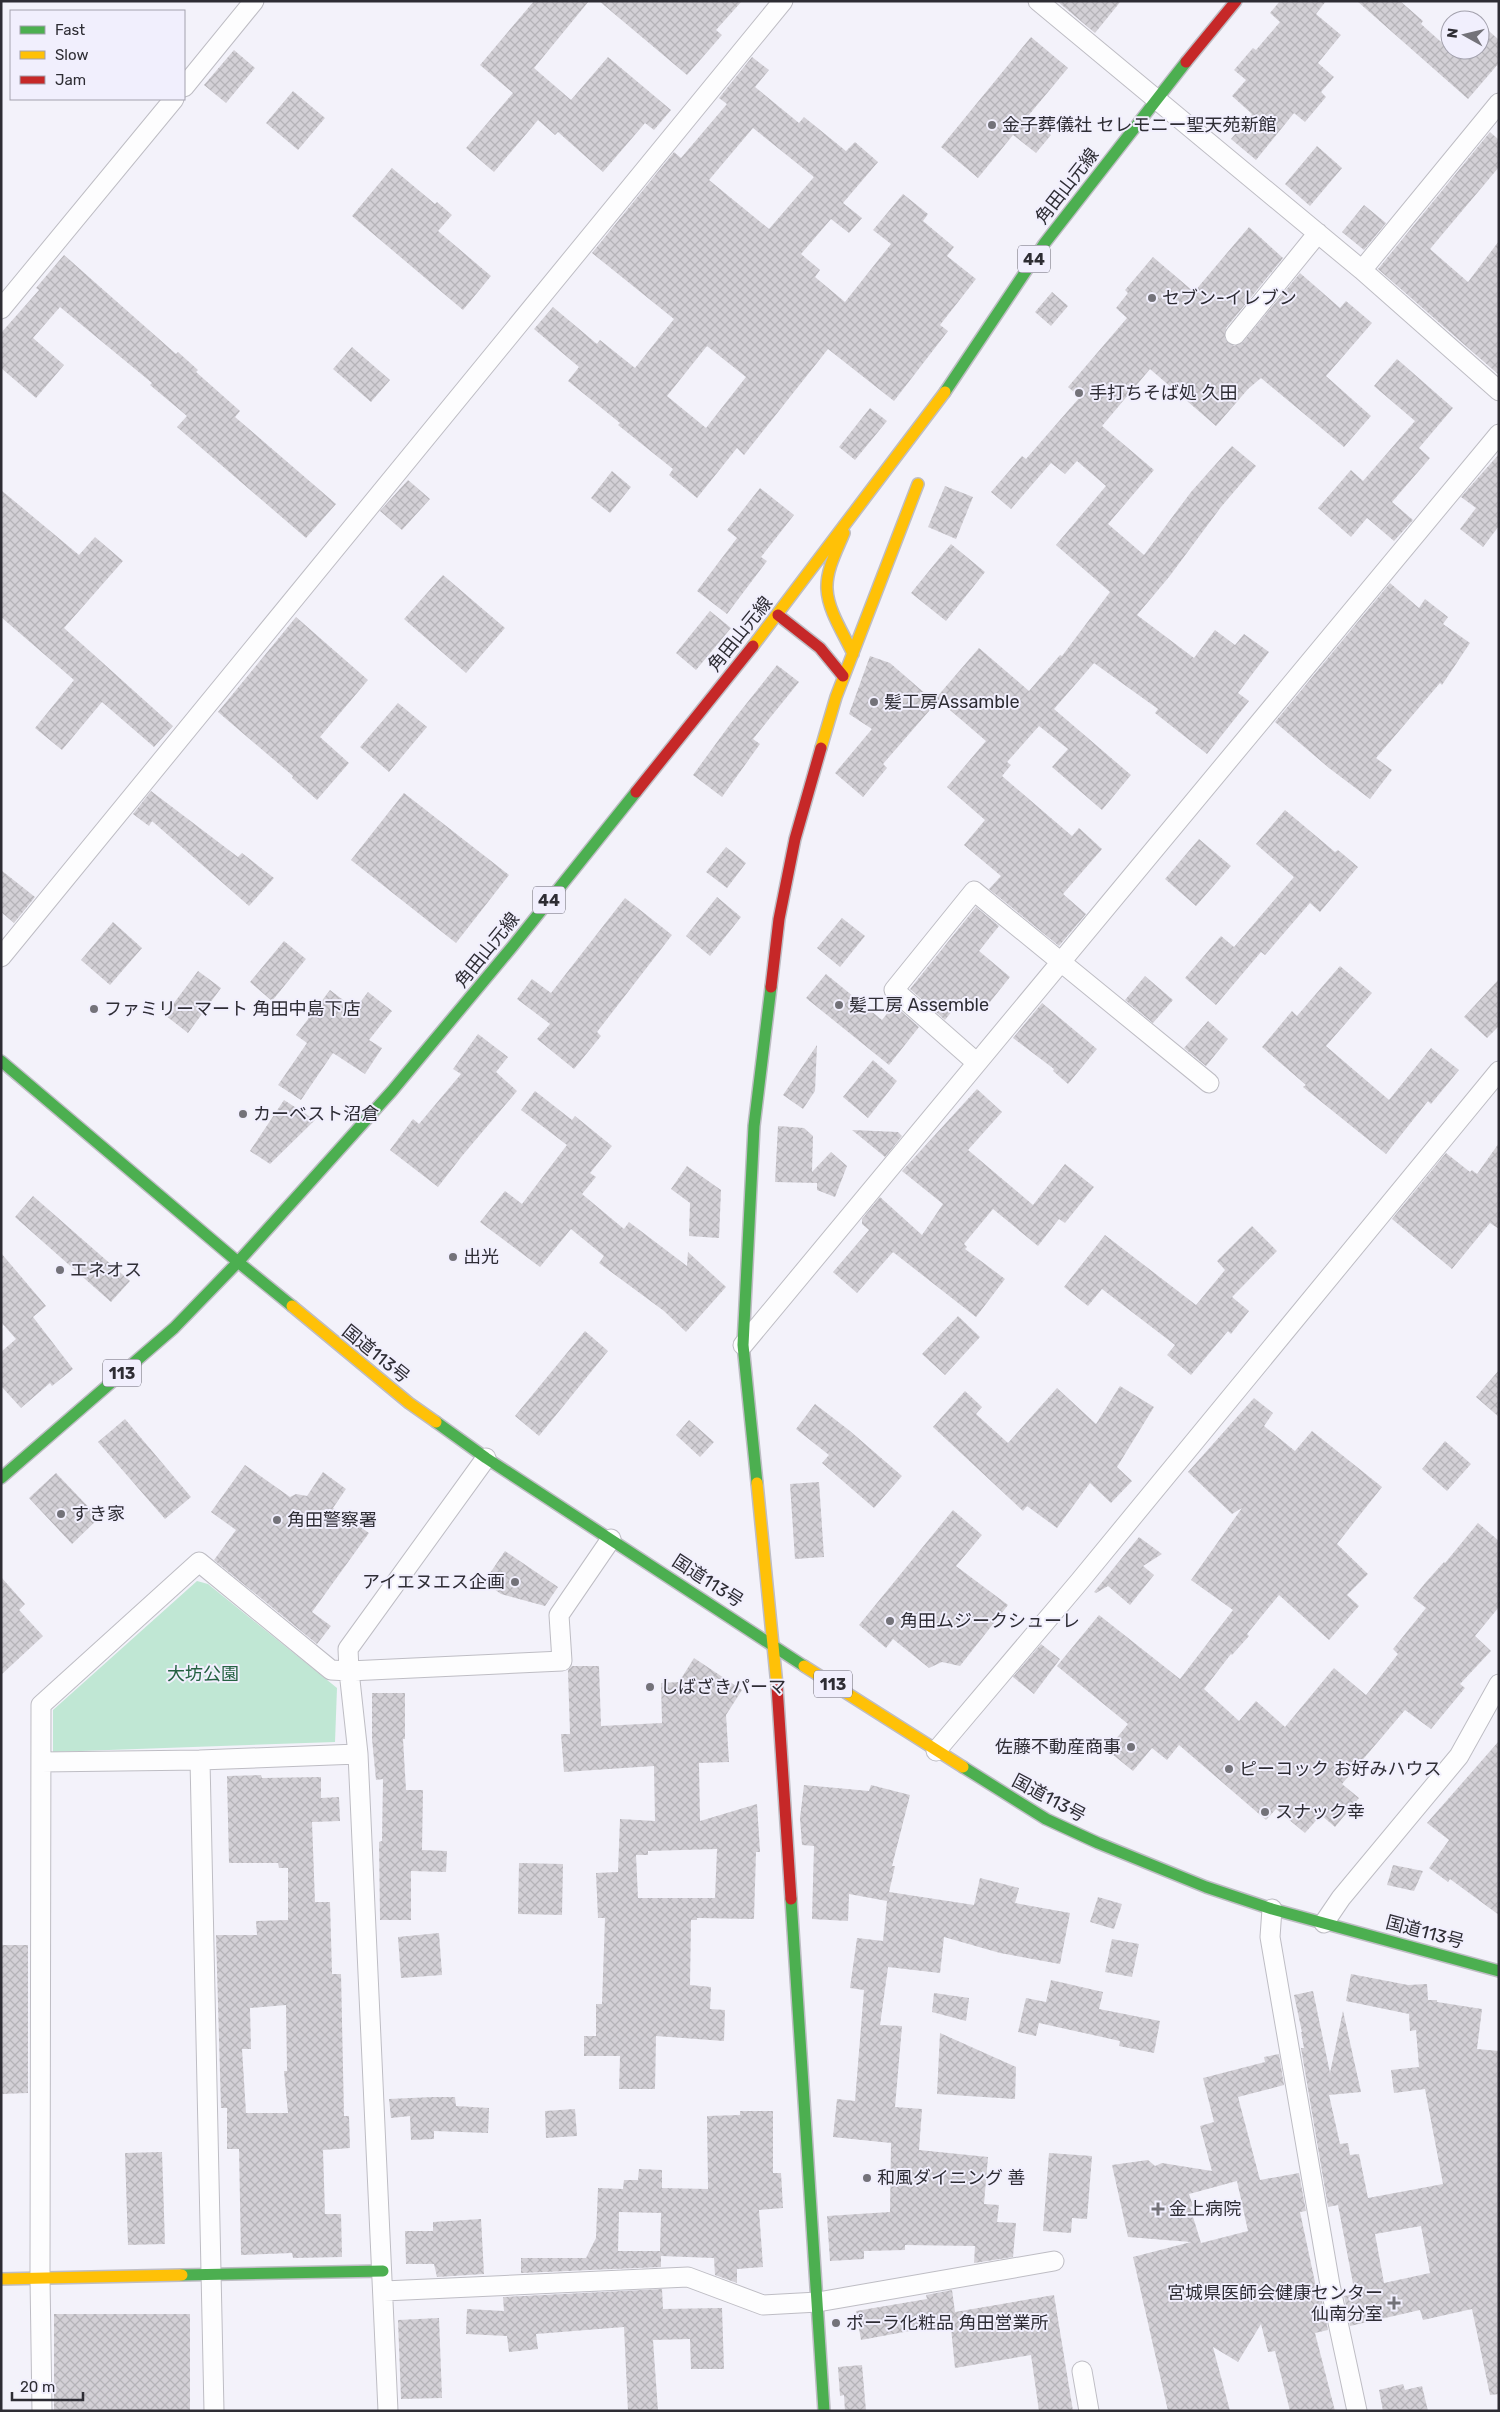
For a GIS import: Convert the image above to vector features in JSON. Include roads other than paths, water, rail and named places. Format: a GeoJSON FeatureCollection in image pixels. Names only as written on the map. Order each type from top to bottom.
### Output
{"type":"FeatureCollection","features":[{"type":"Feature","properties":{"kind":"main road","name":"角田山元線"},"geometry":{"type":"LineString","coordinates":[[238,1262],[399,1083],[512,947],[778,615],[846,527],[950,385],[1044,244],[1156,99],[1236,1]]}},
{"type":"Feature","properties":{"kind":"main road"},"geometry":{"type":"LineString","coordinates":[[824,2411],[774,1645],[743,1345],[754,1126],[778,919],[795,839],[814,769],[843,676],[918,484]]}},
{"type":"Feature","properties":{"kind":"main road"},"geometry":{"type":"LineString","coordinates":[[846,527],[830,572],[827,589],[830,606],[853,654]]}},
{"type":"Feature","properties":{"kind":"main road"},"geometry":{"type":"LineString","coordinates":[[778,615],[820,648],[843,676]]}},
{"type":"Feature","properties":{"kind":"main road","name":"国道113号"},"geometry":{"type":"LineString","coordinates":[[1,1062],[409,1403],[486,1458],[936,1751],[1054,1823],[1153,1867],[1272,1909],[1499,1971]]}},
{"type":"Feature","properties":{"kind":"main road","name":"113"},"geometry":{"type":"LineString","coordinates":[[1,1478],[174,1328],[238,1262]]}},
{"type":"Feature","properties":{"kind":"main road"},"geometry":{"type":"LineString","coordinates":[[1,2279],[383,2270]]}},
{"type":"Feature","properties":{"kind":"street"},"geometry":{"type":"LineString","coordinates":[[185,86],[254,1]]}},
{"type":"Feature","properties":{"kind":"street"},"geometry":{"type":"LineString","coordinates":[[1,957],[783,1]]}},
{"type":"Feature","properties":{"kind":"street"},"geometry":{"type":"LineString","coordinates":[[1038,1],[1362,270],[1499,391]]}},
{"type":"Feature","properties":{"kind":"street"},"geometry":{"type":"LineString","coordinates":[[1,309],[173,100]]}},
{"type":"Feature","properties":{"kind":"street"},"geometry":{"type":"LineString","coordinates":[[1362,270],[1499,102]]}},
{"type":"Feature","properties":{"kind":"street"},"geometry":{"type":"LineString","coordinates":[[1235,334],[1318,234]]}},
{"type":"Feature","properties":{"kind":"street"},"geometry":{"type":"LineString","coordinates":[[743,1345],[1499,434]]}},
{"type":"Feature","properties":{"kind":"street"},"geometry":{"type":"LineString","coordinates":[[977,1062],[894,990],[974,891],[1209,1083]]}},
{"type":"Feature","properties":{"kind":"street"},"geometry":{"type":"LineString","coordinates":[[936,1751],[1078,1582],[1499,1071]]}},
{"type":"Feature","properties":{"kind":"street"},"geometry":{"type":"LineString","coordinates":[[388,2411],[358,1754],[348,1649],[486,1458]]}},
{"type":"Feature","properties":{"kind":"street"},"geometry":{"type":"LineString","coordinates":[[42,2411],[40,2278],[41,1705],[199,1562],[331,1670],[349,1671],[562,1661],[559,1614],[611,1539]]}},
{"type":"Feature","properties":{"kind":"street"},"geometry":{"type":"LineString","coordinates":[[1324,1923],[1341,1898],[1459,1756],[1499,1684]]}},
{"type":"Feature","properties":{"kind":"street"},"geometry":{"type":"LineString","coordinates":[[41,1762],[200,1760],[358,1754]]}},
{"type":"Feature","properties":{"kind":"street"},"geometry":{"type":"LineString","coordinates":[[200,1760],[214,2411]]}},
{"type":"Feature","properties":{"kind":"street"},"geometry":{"type":"LineString","coordinates":[[1272,1909],[1270,1937],[1330,2285],[1358,2411]]}},
{"type":"Feature","properties":{"kind":"street"},"geometry":{"type":"LineString","coordinates":[[384,2291],[688,2277],[763,2305],[818,2302],[1054,2261]]}},
{"type":"Feature","properties":{"kind":"street"},"geometry":{"type":"LineString","coordinates":[[1082,2371],[1089,2411]]}},
{"type":"Feature","properties":{"kind":"place","name":"金子葬儀社 セレモニー聖天苑新館"},"geometry":{"type":"Point","coordinates":[992,125]}},
{"type":"Feature","properties":{"kind":"place","name":"セブン-イレブン"},"geometry":{"type":"Point","coordinates":[1152,298]}},
{"type":"Feature","properties":{"kind":"place","name":"手打ちそば処 久田"},"geometry":{"type":"Point","coordinates":[1079,393]}},
{"type":"Feature","properties":{"kind":"place","name":"髪工房Assamble"},"geometry":{"type":"Point","coordinates":[874,702]}},
{"type":"Feature","properties":{"kind":"place","name":"髪工房 Assemble"},"geometry":{"type":"Point","coordinates":[839,1005]}},
{"type":"Feature","properties":{"kind":"place","name":"ファミリーマート 角田中島下店"},"geometry":{"type":"Point","coordinates":[94,1009]}},
{"type":"Feature","properties":{"kind":"place","name":"カーベスト沼倉"},"geometry":{"type":"Point","coordinates":[243,1114]}},
{"type":"Feature","properties":{"kind":"place","name":"出光"},"geometry":{"type":"Point","coordinates":[453,1257]}},
{"type":"Feature","properties":{"kind":"place","name":"エネオス"},"geometry":{"type":"Point","coordinates":[60,1270]}},
{"type":"Feature","properties":{"kind":"place","name":"すき家"},"geometry":{"type":"Point","coordinates":[61,1514]}},
{"type":"Feature","properties":{"kind":"place","name":"角田警察署"},"geometry":{"type":"Point","coordinates":[277,1520]}},
{"type":"Feature","properties":{"kind":"place","name":"アイエヌエス企画"},"geometry":{"type":"Point","coordinates":[515,1582]}},
{"type":"Feature","properties":{"kind":"place","name":"角田ムジークシューレ"},"geometry":{"type":"Point","coordinates":[890,1621]}},
{"type":"Feature","properties":{"kind":"place","name":"しばざきパーマ"},"geometry":{"type":"Point","coordinates":[650,1687]}},
{"type":"Feature","properties":{"kind":"place","name":"佐藤不動産商事"},"geometry":{"type":"Point","coordinates":[1131,1747]}},
{"type":"Feature","properties":{"kind":"place","name":"ピーコック お好みハウス"},"geometry":{"type":"Point","coordinates":[1229,1769]}},
{"type":"Feature","properties":{"kind":"place","name":"スナック幸"},"geometry":{"type":"Point","coordinates":[1265,1812]}},
{"type":"Feature","properties":{"kind":"place","name":"和風ダイニング 善"},"geometry":{"type":"Point","coordinates":[867,2178]}},
{"type":"Feature","properties":{"kind":"place","name":"金上病院"},"geometry":{"type":"Point","coordinates":[1158,2209]}},
{"type":"Feature","properties":{"kind":"place","name":"宮城県医師会健康センター 仙南分室"},"geometry":{"type":"Point","coordinates":[1394,2303]}},
{"type":"Feature","properties":{"kind":"place","name":"ポーラ化粧品 角田営業所"},"geometry":{"type":"Point","coordinates":[836,2323]}},
{"type":"Feature","properties":{"kind":"park label","name":"大坊公園"},"geometry":{"type":"Point","coordinates":[203,1674]}}]}
